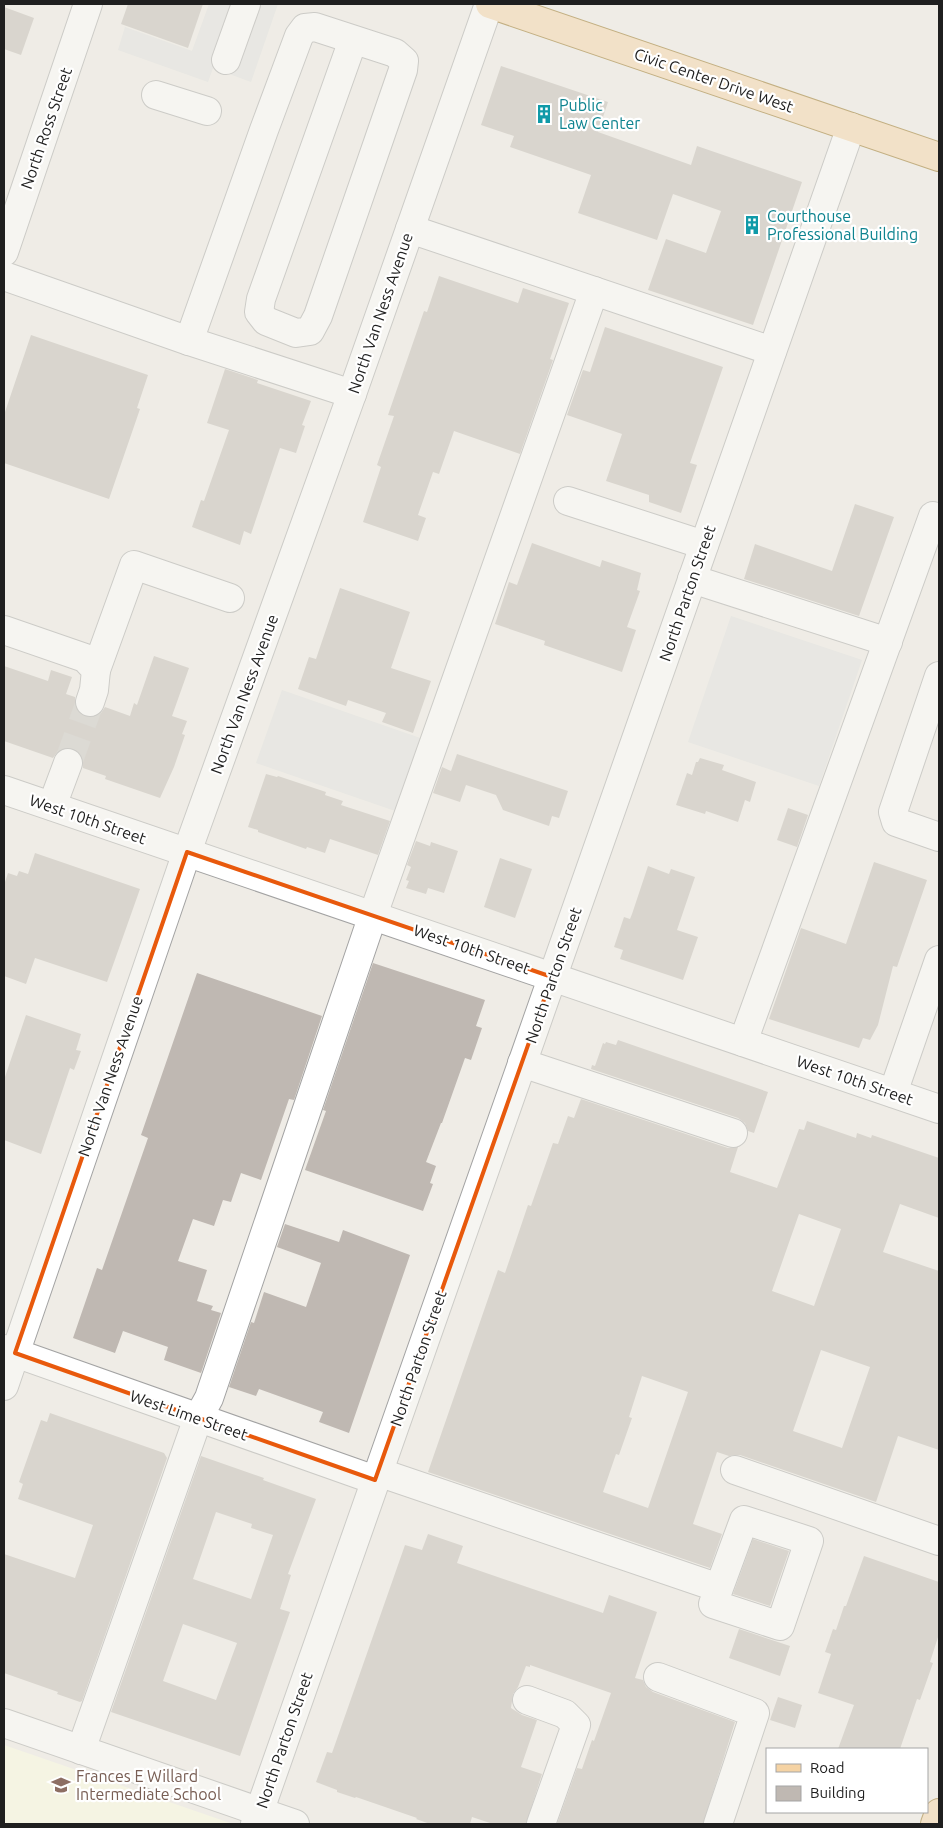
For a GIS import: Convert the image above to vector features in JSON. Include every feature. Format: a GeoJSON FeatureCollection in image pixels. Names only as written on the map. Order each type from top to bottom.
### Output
{"type":"FeatureCollection","features":[{"type":"Feature","properties":{"kind":"main road","name":"Civic Center Drive West"},"geometry":{"type":"LineString","coordinates":[[489,4],[939,157]]}},
{"type":"Feature","properties":{"kind":"main road"},"geometry":{"type":"LineString","coordinates":[[935,1824],[939,1813]]}},
{"type":"Feature","properties":{"kind":"street"},"geometry":{"type":"LineString","coordinates":[[226,60],[246,4]]}},
{"type":"Feature","properties":{"kind":"street","name":"North Van Ness Avenue"},"geometry":{"type":"LineString","coordinates":[[4,1386],[10,1351],[352,394],[489,4]]}},
{"type":"Feature","properties":{"kind":"street","name":"North Ross Street"},"geometry":{"type":"LineString","coordinates":[[4,252],[12,202],[84,5]]}},
{"type":"Feature","properties":{"kind":"street"},"geometry":{"type":"LineString","coordinates":[[189,341],[299,36],[305,28],[315,28],[354,40],[395,53],[404,61],[403,70],[318,316],[310,331],[296,333],[266,321],[259,312],[261,299],[354,40]]}},
{"type":"Feature","properties":{"kind":"street"},"geometry":{"type":"LineString","coordinates":[[156,95],[207,111]]}},
{"type":"Feature","properties":{"kind":"street","name":"North Parton Street"},"geometry":{"type":"LineString","coordinates":[[257,1818],[851,127]]}},
{"type":"Feature","properties":{"kind":"street"},"geometry":{"type":"LineString","coordinates":[[410,229],[772,352]]}},
{"type":"Feature","properties":{"kind":"street"},"geometry":{"type":"LineString","coordinates":[[4,276],[189,341],[352,394]]}},
{"type":"Feature","properties":{"kind":"street"},"geometry":{"type":"LineString","coordinates":[[81,1750],[198,1418],[209,1398],[372,915],[594,291]]}},
{"type":"Feature","properties":{"kind":"street"},"geometry":{"type":"LineString","coordinates":[[568,501],[704,545]]}},
{"type":"Feature","properties":{"kind":"street"},"geometry":{"type":"LineString","coordinates":[[743,1042],[933,516]]}},
{"type":"Feature","properties":{"kind":"street"},"geometry":{"type":"LineString","coordinates":[[90,702],[94,690],[96,670],[134,565],[230,598]]}},
{"type":"Feature","properties":{"kind":"street"},"geometry":{"type":"LineString","coordinates":[[692,579],[888,642]]}},
{"type":"Feature","properties":{"kind":"street"},"geometry":{"type":"LineString","coordinates":[[4,630],[86,658],[96,670]]}},
{"type":"Feature","properties":{"kind":"street"},"geometry":{"type":"LineString","coordinates":[[939,676],[893,812],[896,822],[939,837]]}},
{"type":"Feature","properties":{"kind":"street"},"geometry":{"type":"LineString","coordinates":[[52,806],[68,763]]}},
{"type":"Feature","properties":{"kind":"street","name":"West 10th Street"},"geometry":{"type":"LineString","coordinates":[[4,790],[939,1109]]}},
{"type":"Feature","properties":{"kind":"street"},"geometry":{"type":"LineString","coordinates":[[893,1093],[939,960]]}},
{"type":"Feature","properties":{"kind":"street"},"geometry":{"type":"LineString","coordinates":[[522,1063],[733,1133]]}},
{"type":"Feature","properties":{"kind":"street","name":"West Lime Street"},"geometry":{"type":"LineString","coordinates":[[10,1351],[198,1418],[719,1588]]}},
{"type":"Feature","properties":{"kind":"street"},"geometry":{"type":"LineString","coordinates":[[735,1470],[939,1541]]}},
{"type":"Feature","properties":{"kind":"street"},"geometry":{"type":"LineString","coordinates":[[658,1678],[755,1713],[718,1824]]}},
{"type":"Feature","properties":{"kind":"street"},"geometry":{"type":"LineString","coordinates":[[527,1700],[565,1714],[576,1725],[542,1824]]}},
{"type":"Feature","properties":{"kind":"street"},"geometry":{"type":"LineString","coordinates":[[4,1723],[81,1750],[257,1818],[295,1824]]}},
{"type":"Feature","properties":{"kind":"highlighted area"},"geometry":{"type":"Polygon","coordinates":[[[187,852],[552,977],[375,1480],[15,1353],[187,852]]]}},
{"type":"Feature","properties":{"kind":"shaded area"},"geometry":{"type":"Polygon","coordinates":[[[209,4],[278,4],[251,82],[213,68],[208,82],[118,50],[125,27],[192,51],[209,4]]]}},
{"type":"Feature","properties":{"kind":"shaded area"},"geometry":{"type":"Polygon","coordinates":[[[731,616],[862,660],[819,786],[688,742],[731,616]]]}},
{"type":"Feature","properties":{"kind":"shaded area"},"geometry":{"type":"Polygon","coordinates":[[[282,690],[426,740],[401,813],[256,763],[282,690]]]}},
{"type":"Feature","properties":{"kind":"shaded area","name":"Frances E Willard Intermediate School"},"geometry":{"type":"Polygon","coordinates":[[[4,1745],[233,1824],[4,1824],[4,1745]]]}},
{"type":"Feature","properties":{"kind":"building"},"geometry":{"type":"Polygon","coordinates":[[[128,4],[203,4],[188,48],[121,24],[128,4]]]}},
{"type":"Feature","properties":{"kind":"building"},"geometry":{"type":"Polygon","coordinates":[[[4,7],[34,18],[21,55],[4,49],[4,7]]]}},
{"type":"Feature","properties":{"kind":"building"},"geometry":{"type":"Polygon","coordinates":[[[501,66],[608,102],[598,132],[691,165],[697,146],[802,182],[753,325],[648,290],[666,239],[706,253],[721,211],[673,194],[657,240],[578,213],[591,175],[510,147],[514,136],[481,125],[501,66]]]}},
{"type":"Feature","properties":{"kind":"building"},"geometry":{"type":"Polygon","coordinates":[[[439,276],[518,303],[523,288],[569,303],[550,359],[553,360],[520,454],[454,431],[439,474],[433,472],[418,515],[426,518],[418,541],[363,522],[381,467],[377,465],[394,416],[388,415],[424,311],[427,312],[439,276]]]}},
{"type":"Feature","properties":{"kind":"building"},"geometry":{"type":"Polygon","coordinates":[[[605,327],[723,367],[690,463],[697,465],[681,513],[649,502],[649,495],[606,481],[622,434],[567,415],[583,370],[590,372],[605,327]]]}},
{"type":"Feature","properties":{"kind":"building"},"geometry":{"type":"Polygon","coordinates":[[[31,335],[148,375],[137,408],[140,409],[109,499],[4,463],[4,415],[31,335]]]}},
{"type":"Feature","properties":{"kind":"building"},"geometry":{"type":"Polygon","coordinates":[[[225,369],[258,380],[257,383],[311,401],[302,425],[305,426],[296,453],[280,448],[251,534],[244,531],[240,545],[192,527],[201,500],[204,501],[229,430],[207,423],[225,369]]]}},
{"type":"Feature","properties":{"kind":"building"},"geometry":{"type":"Polygon","coordinates":[[[855,504],[894,517],[859,616],[744,579],[755,544],[832,571],[855,504]]]}},
{"type":"Feature","properties":{"kind":"building"},"geometry":{"type":"Polygon","coordinates":[[[532,543],[600,567],[602,560],[641,573],[637,590],[640,591],[627,627],[636,630],[622,672],[544,645],[545,641],[495,624],[509,582],[517,585],[532,543]]]}},
{"type":"Feature","properties":{"kind":"building"},"geometry":{"type":"Polygon","coordinates":[[[340,588],[410,612],[391,668],[431,681],[413,733],[382,722],[386,713],[348,700],[346,706],[298,689],[309,657],[316,659],[340,588]]]}},
{"type":"Feature","properties":{"kind":"building"},"geometry":{"type":"Polygon","coordinates":[[[154,656],[189,668],[172,716],[187,721],[182,734],[185,735],[174,767],[160,798],[105,779],[106,776],[83,768],[83,760],[80,753],[73,748],[58,751],[53,758],[4,741],[4,666],[48,681],[51,670],[72,677],[66,694],[75,697],[75,706],[79,713],[85,717],[94,717],[101,713],[105,707],[130,716],[134,703],[137,705],[154,656]]]}},
{"type":"Feature","properties":{"kind":"building"},"geometry":{"type":"Polygon","coordinates":[[[457,754],[568,791],[559,818],[552,816],[549,826],[503,810],[496,795],[466,785],[460,802],[433,793],[442,767],[451,771],[457,754]]]}},
{"type":"Feature","properties":{"kind":"building"},"geometry":{"type":"Polygon","coordinates":[[[700,758],[724,765],[722,770],[756,782],[750,802],[745,800],[738,822],[706,811],[705,814],[676,805],[687,773],[692,775],[696,762],[700,758]]]}},
{"type":"Feature","properties":{"kind":"building"},"geometry":{"type":"Polygon","coordinates":[[[266,774],[278,776],[326,792],[325,795],[343,801],[341,805],[390,821],[378,855],[330,839],[325,853],[307,847],[306,849],[248,827],[266,774]]]}},
{"type":"Feature","properties":{"kind":"building"},"geometry":{"type":"Polygon","coordinates":[[[788,808],[808,815],[797,847],[777,840],[788,808]]]}},
{"type":"Feature","properties":{"kind":"building"},"geometry":{"type":"Polygon","coordinates":[[[416,841],[430,846],[431,842],[458,851],[444,893],[428,888],[426,894],[406,888],[409,881],[406,880],[411,867],[407,865],[416,841]]]}},
{"type":"Feature","properties":{"kind":"building"},"geometry":{"type":"Polygon","coordinates":[[[35,853],[140,889],[107,982],[35,958],[26,984],[4,976],[4,885],[8,873],[17,876],[19,871],[28,874],[35,853]]]}},
{"type":"Feature","properties":{"kind":"building"},"geometry":{"type":"Polygon","coordinates":[[[500,858],[532,869],[515,918],[484,907],[500,858]]]}},
{"type":"Feature","properties":{"kind":"building"},"geometry":{"type":"Polygon","coordinates":[[[874,862],[927,880],[897,967],[893,966],[878,1025],[870,1040],[863,1038],[859,1048],[769,1019],[801,928],[846,944],[874,862]]]}},
{"type":"Feature","properties":{"kind":"building"},"geometry":{"type":"Polygon","coordinates":[[[648,866],[669,874],[671,869],[695,877],[677,930],[698,937],[683,980],[620,959],[623,950],[614,947],[624,917],[630,919],[648,866]]]}},
{"type":"Feature","properties":{"kind":"building"},"geometry":{"type":"Polygon","coordinates":[[[373,963],[485,1000],[476,1026],[482,1028],[471,1060],[465,1058],[426,1162],[436,1166],[430,1183],[433,1184],[423,1211],[305,1170],[326,1111],[323,1110],[373,963]]]}},
{"type":"Feature","properties":{"kind":"building"},"geometry":{"type":"Polygon","coordinates":[[[197,973],[322,1016],[294,1100],[289,1099],[261,1180],[241,1173],[231,1202],[223,1200],[214,1226],[193,1219],[178,1261],[207,1270],[197,1301],[213,1306],[211,1310],[221,1313],[201,1373],[164,1360],[168,1347],[123,1331],[115,1353],[73,1338],[97,1268],[102,1270],[148,1138],[141,1135],[197,973]]]}},
{"type":"Feature","properties":{"kind":"building"},"geometry":{"type":"Polygon","coordinates":[[[26,1015],[81,1034],[76,1050],[81,1051],[74,1070],[70,1068],[41,1154],[4,1140],[4,1080],[26,1015]]]}},
{"type":"Feature","properties":{"kind":"building"},"geometry":{"type":"Polygon","coordinates":[[[618,1040],[768,1092],[754,1133],[748,1131],[745,1123],[738,1118],[591,1069],[592,1065],[595,1066],[603,1043],[616,1045],[618,1040]]]}},
{"type":"Feature","properties":{"kind":"building"},"geometry":{"type":"Polygon","coordinates":[[[581,1099],[728,1148],[738,1147],[730,1172],[777,1188],[799,1129],[804,1130],[807,1121],[856,1138],[857,1133],[871,1138],[872,1135],[939,1158],[939,1218],[900,1204],[883,1252],[939,1271],[939,1450],[898,1436],[876,1502],[740,1455],[729,1456],[717,1452],[693,1524],[722,1534],[710,1568],[428,1472],[498,1270],[505,1273],[528,1205],[531,1206],[553,1143],[558,1144],[568,1116],[574,1118],[581,1099]],[[799,1214],[772,1291],[814,1306],[841,1229],[799,1214]],[[821,1350],[793,1431],[842,1448],[870,1367],[821,1350]],[[642,1376],[629,1417],[632,1418],[619,1455],[616,1454],[603,1492],[648,1508],[688,1392],[642,1376]]]}},
{"type":"Feature","properties":{"kind":"building"},"geometry":{"type":"Polygon","coordinates":[[[285,1224],[339,1242],[343,1230],[410,1255],[349,1433],[319,1422],[323,1412],[259,1389],[256,1396],[229,1387],[251,1322],[254,1323],[264,1292],[306,1307],[321,1263],[277,1247],[285,1224]]]}},
{"type":"Feature","properties":{"kind":"building"},"geometry":{"type":"Polygon","coordinates":[[[50,1413],[164,1453],[167,1458],[82,1701],[80,1702],[4,1673],[4,1554],[75,1578],[93,1525],[18,1499],[23,1484],[19,1482],[41,1420],[47,1422],[50,1413]]]}},
{"type":"Feature","properties":{"kind":"building"},"geometry":{"type":"Polygon","coordinates":[[[201,1456],[316,1499],[288,1574],[291,1575],[280,1609],[290,1612],[240,1756],[111,1712],[201,1456]],[[216,1512],[193,1579],[251,1599],[273,1535],[251,1528],[252,1524],[216,1512]],[[183,1624],[163,1681],[216,1700],[237,1643],[183,1624]]]}},
{"type":"Feature","properties":{"kind":"building"},"geometry":{"type":"Polygon","coordinates":[[[428,1534],[463,1546],[457,1563],[603,1613],[609,1595],[657,1612],[635,1678],[643,1680],[646,1687],[653,1692],[735,1722],[703,1824],[557,1824],[577,1768],[582,1769],[611,1693],[530,1665],[530,1667],[526,1666],[518,1687],[513,1694],[511,1708],[522,1715],[537,1720],[521,1767],[542,1774],[526,1824],[493,1824],[472,1817],[470,1824],[430,1824],[337,1792],[337,1790],[316,1782],[327,1752],[332,1753],[405,1545],[422,1550],[428,1534]]]}},
{"type":"Feature","properties":{"kind":"building"},"geometry":{"type":"Polygon","coordinates":[[[753,1539],[789,1551],[770,1606],[733,1594],[753,1539]]]}},
{"type":"Feature","properties":{"kind":"building"},"geometry":{"type":"Polygon","coordinates":[[[864,1556],[939,1582],[939,1634],[930,1662],[933,1663],[920,1700],[917,1699],[900,1748],[838,1748],[854,1705],[818,1693],[831,1654],[825,1652],[833,1629],[836,1630],[844,1606],[846,1606],[864,1556]]]}},
{"type":"Feature","properties":{"kind":"building"},"geometry":{"type":"Polygon","coordinates":[[[739,1629],[790,1646],[780,1676],[729,1658],[739,1629]]]}},
{"type":"Feature","properties":{"kind":"building"},"geometry":{"type":"Polygon","coordinates":[[[778,1697],[802,1705],[795,1728],[770,1720],[778,1697]]]}},
{"type":"Feature","properties":{"kind":"tunnel"},"geometry":{"type":"LineString","coordinates":[[68,763],[90,702]]}},
{"type":"Feature","properties":{"kind":"place","name":"Public Law Center"},"geometry":{"type":"Point","coordinates":[544,114]}},
{"type":"Feature","properties":{"kind":"place","name":"Courthouse Professional Building"},"geometry":{"type":"Point","coordinates":[752,225]}},
{"type":"Feature","properties":{"kind":"place","name":"Frances E Willard Intermediate School"},"geometry":{"type":"Point","coordinates":[61,1785]}}]}
